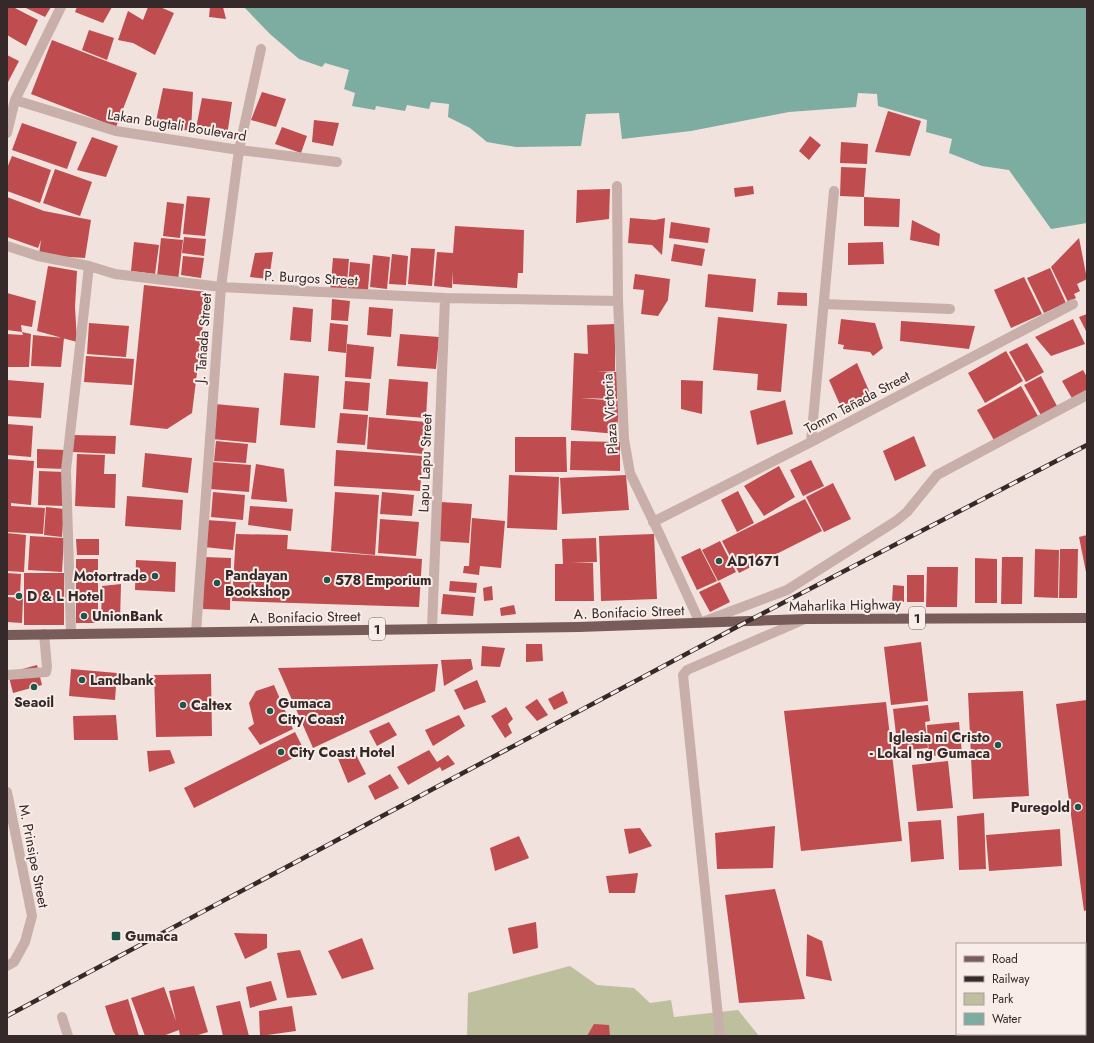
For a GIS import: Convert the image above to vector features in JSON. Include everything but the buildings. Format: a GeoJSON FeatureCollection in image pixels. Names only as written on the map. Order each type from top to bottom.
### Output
{"type":"FeatureCollection","features":[{"type":"Feature","properties":{"kind":"main road","name":"Maharlika Highway"},"geometry":{"type":"LineString","coordinates":[[748,621],[805,619],[1087,618]]}},
{"type":"Feature","properties":{"kind":"main road","name":"A. Bonifacio Street"},"geometry":{"type":"LineString","coordinates":[[7,635],[579,627],[748,621]]}},
{"type":"Feature","properties":{"kind":"street"},"geometry":{"type":"LineString","coordinates":[[7,133],[8,118],[15,100],[61,7]]}},
{"type":"Feature","properties":{"kind":"street","name":"J. Tañada Street"},"geometry":{"type":"LineString","coordinates":[[196,632],[221,287],[239,150],[261,49]]}},
{"type":"Feature","properties":{"kind":"street","name":"Lakan Bugtali Boulevard"},"geometry":{"type":"LineString","coordinates":[[15,100],[116,131],[239,150],[337,162]]}},
{"type":"Feature","properties":{"kind":"street","name":"Plaza Victoria"},"geometry":{"type":"LineString","coordinates":[[617,186],[618,301],[624,439],[630,473],[700,623]]}},
{"type":"Feature","properties":{"kind":"street"},"geometry":{"type":"LineString","coordinates":[[811,442],[834,191]]}},
{"type":"Feature","properties":{"kind":"street","name":"P. Burgos Street"},"geometry":{"type":"LineString","coordinates":[[7,246],[38,256],[89,266],[115,274],[221,287],[445,298],[618,301]]}},
{"type":"Feature","properties":{"kind":"street"},"geometry":{"type":"LineString","coordinates":[[71,633],[66,470],[89,266]]}},
{"type":"Feature","properties":{"kind":"street","name":"Lapu Lapu Street"},"geometry":{"type":"LineString","coordinates":[[432,628],[445,298]]}},
{"type":"Feature","properties":{"kind":"street"},"geometry":{"type":"LineString","coordinates":[[824,304],[950,309]]}},
{"type":"Feature","properties":{"kind":"street","name":"Tomm Tañada Street"},"geometry":{"type":"LineString","coordinates":[[653,522],[811,442],[1073,304]]}},
{"type":"Feature","properties":{"kind":"street"},"geometry":{"type":"LineString","coordinates":[[700,623],[787,590],[896,521],[907,512],[937,475],[1087,395]]}},
{"type":"Feature","properties":{"kind":"street"},"geometry":{"type":"LineString","coordinates":[[720,1036],[683,675],[687,670],[805,619]]}},
{"type":"Feature","properties":{"kind":"street"},"geometry":{"type":"LineString","coordinates":[[7,675],[46,672],[47,667],[44,634]]}},
{"type":"Feature","properties":{"kind":"street","name":"M. Prinsipe Street"},"geometry":{"type":"LineString","coordinates":[[7,792],[32,916],[25,942],[14,962],[7,966]]}},
{"type":"Feature","properties":{"kind":"street"},"geometry":{"type":"LineString","coordinates":[[62,1017],[68,1036]]}},
{"type":"Feature","properties":{"kind":"green space"},"geometry":{"type":"Polygon","coordinates":[[[570,966],[597,985],[634,988],[650,1003],[671,1000],[674,1017],[738,1010],[759,1036],[467,1036],[468,993],[570,966]]]}},
{"type":"Feature","properties":{"kind":"water"},"geometry":{"type":"Polygon","coordinates":[[[244,7],[1087,7],[1087,223],[1051,229],[1009,170],[982,166],[949,153],[952,139],[926,132],[927,120],[878,106],[877,94],[858,93],[856,107],[789,112],[691,131],[622,139],[619,113],[586,114],[581,146],[516,147],[487,142],[470,128],[448,117],[449,104],[431,102],[429,109],[407,105],[405,111],[376,106],[375,110],[352,106],[355,93],[344,89],[349,70],[325,63],[322,67],[299,59],[270,34],[244,7]]]}},
{"type":"Feature","properties":{"kind":"railway"},"geometry":{"type":"LineString","coordinates":[[7,1016],[748,621],[1087,445]]}},
{"type":"Feature","properties":{"kind":"place","name":"AD1671"},"geometry":{"type":"Point","coordinates":[719,561]}},
{"type":"Feature","properties":{"kind":"place","name":"Motortrade"},"geometry":{"type":"Point","coordinates":[155,576]}},
{"type":"Feature","properties":{"kind":"place","name":"578 Emporium"},"geometry":{"type":"Point","coordinates":[327,580]}},
{"type":"Feature","properties":{"kind":"place","name":"Pandayan Bookshop"},"geometry":{"type":"Point","coordinates":[217,583]}},
{"type":"Feature","properties":{"kind":"place","name":"D & L Hotel"},"geometry":{"type":"Point","coordinates":[19,596]}},
{"type":"Feature","properties":{"kind":"place","name":"UnionBank"},"geometry":{"type":"Point","coordinates":[84,616]}},
{"type":"Feature","properties":{"kind":"place","name":"Landbank"},"geometry":{"type":"Point","coordinates":[82,680]}},
{"type":"Feature","properties":{"kind":"place","name":"Seaoil"},"geometry":{"type":"Point","coordinates":[34,687]}},
{"type":"Feature","properties":{"kind":"place","name":"Caltex"},"geometry":{"type":"Point","coordinates":[183,705]}},
{"type":"Feature","properties":{"kind":"place","name":"Gumaca City Coast"},"geometry":{"type":"Point","coordinates":[270,711]}},
{"type":"Feature","properties":{"kind":"place","name":"Iglesia ni Cristo - Lokal ng Gumaca"},"geometry":{"type":"Point","coordinates":[998,745]}},
{"type":"Feature","properties":{"kind":"place","name":"City Coast Hotel"},"geometry":{"type":"Point","coordinates":[281,752]}},
{"type":"Feature","properties":{"kind":"place","name":"Puregold"},"geometry":{"type":"Point","coordinates":[1078,807]}},
{"type":"Feature","properties":{"kind":"place","name":"Gumaca"},"geometry":{"type":"Point","coordinates":[116,936]}}]}
